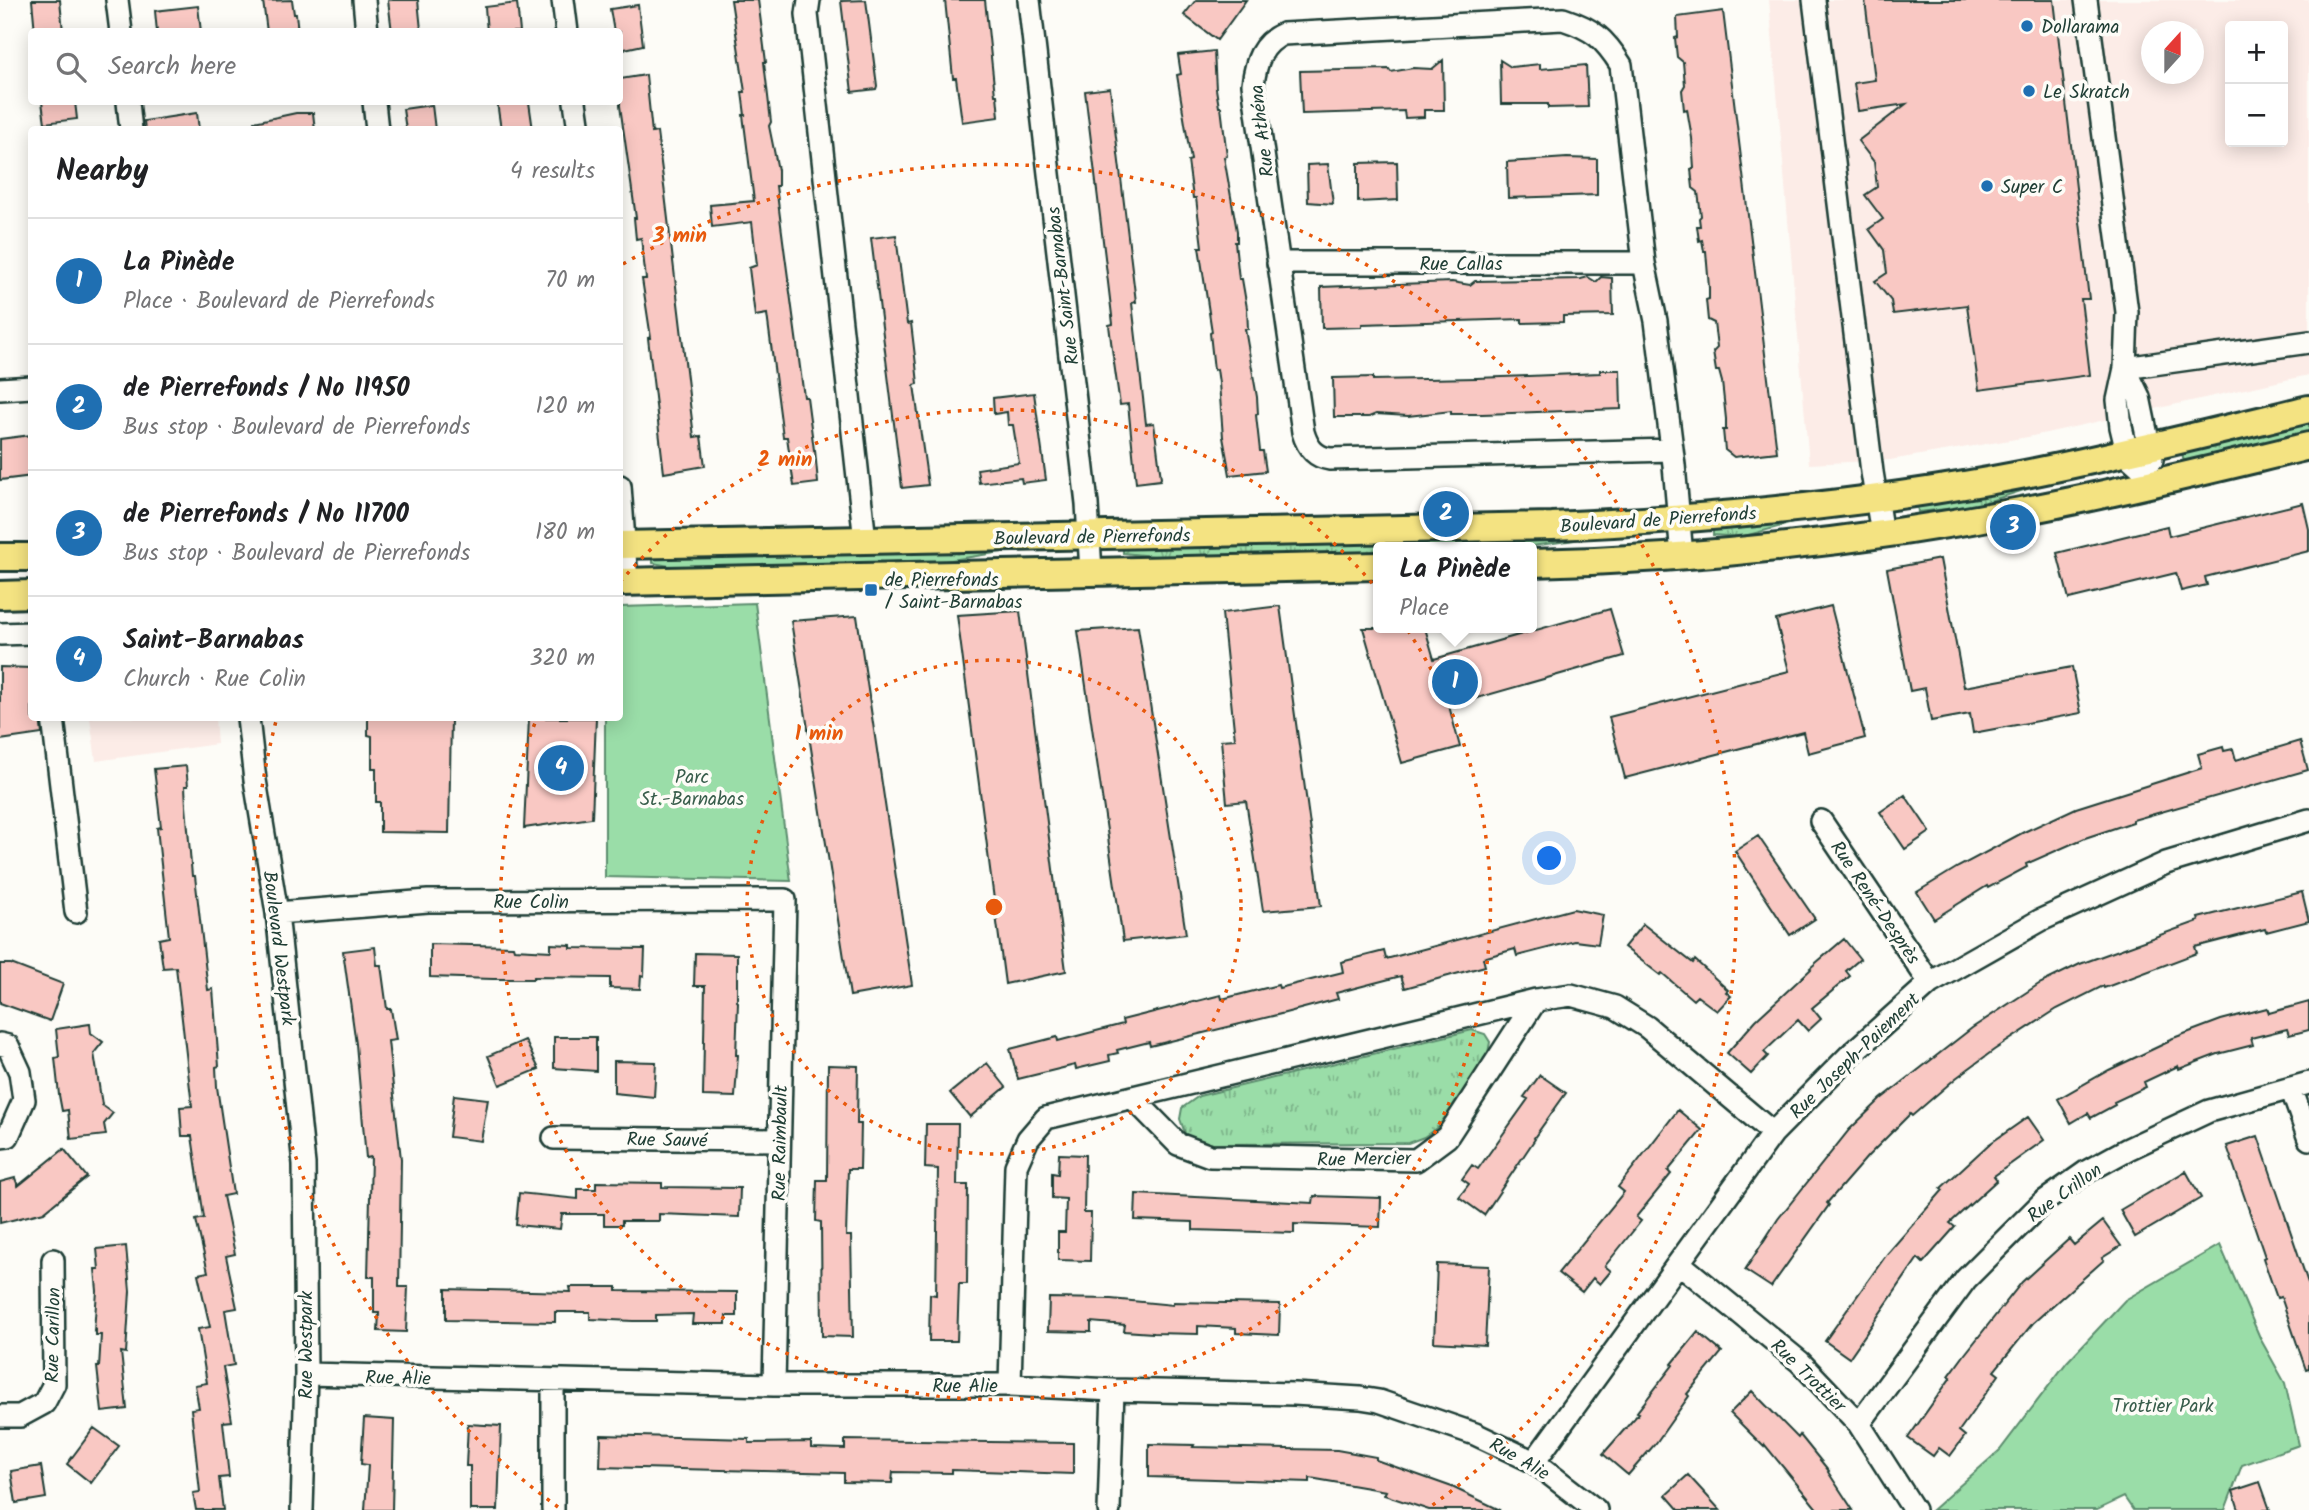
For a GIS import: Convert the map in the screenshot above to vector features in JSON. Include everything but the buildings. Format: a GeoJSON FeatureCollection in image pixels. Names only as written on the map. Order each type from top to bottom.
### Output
{"type":"FeatureCollection","features":[{"type":"Feature","properties":{"kind":"main road","name":"Boulevard de Pierrefonds"},"geometry":{"type":"LineString","coordinates":[[623,545],[1552,526],[1679,519],[1876,498],[2019,475],[2309,409]]}},
{"type":"Feature","properties":{"kind":"main road","name":"Boulevard de Pierrefonds"},"geometry":{"type":"LineString","coordinates":[[1537,563],[1682,556],[1882,534],[2030,509],[2309,446]]}},
{"type":"Feature","properties":{"kind":"main road"},"geometry":{"type":"LineString","coordinates":[[0,557],[28,557]]}},
{"type":"Feature","properties":{"kind":"main road","name":"Boulevard de Pierrefonds"},"geometry":{"type":"LineString","coordinates":[[623,582],[1373,566]]}},
{"type":"Feature","properties":{"kind":"main road"},"geometry":{"type":"LineString","coordinates":[[0,594],[28,598]]}},
{"type":"Feature","properties":{"kind":"street"},"geometry":{"type":"LineString","coordinates":[[117,0],[120,28]]}},
{"type":"Feature","properties":{"kind":"street"},"geometry":{"type":"LineString","coordinates":[[364,0],[367,28]]}},
{"type":"Feature","properties":{"kind":"street"},"geometry":{"type":"LineString","coordinates":[[563,0],[566,28]]}},
{"type":"Feature","properties":{"kind":"street"},"geometry":{"type":"LineString","coordinates":[[809,0],[807,14],[865,541]]}},
{"type":"Feature","properties":{"kind":"street","name":"Rue Saint-Barnabas"},"geometry":{"type":"LineString","coordinates":[[1029,0],[1091,572]]}},
{"type":"Feature","properties":{"kind":"street"},"geometry":{"type":"LineString","coordinates":[[1814,0],[1882,534]]}},
{"type":"Feature","properties":{"kind":"street"},"geometry":{"type":"LineString","coordinates":[[2086,0],[2127,312],[2125,368],[2139,397],[2138,450],[2158,482]]}},
{"type":"Feature","properties":{"kind":"street","name":"Rue Athéna"},"geometry":{"type":"LineString","coordinates":[[1672,450],[1345,459],[1319,457],[1308,447],[1303,432],[1253,84],[1255,65],[1270,40],[1283,34],[1563,19],[1586,27],[1607,43],[1621,65],[1644,263],[1656,321],[1672,450],[1682,556]]}},
{"type":"Feature","properties":{"kind":"street"},"geometry":{"type":"LineString","coordinates":[[128,105],[131,126]]}},
{"type":"Feature","properties":{"kind":"street"},"geometry":{"type":"LineString","coordinates":[[374,105],[377,126]]}},
{"type":"Feature","properties":{"kind":"street"},"geometry":{"type":"LineString","coordinates":[[575,105],[578,126]]}},
{"type":"Feature","properties":{"kind":"street","name":"Rue Callas"},"geometry":{"type":"LineString","coordinates":[[1278,263],[1644,263]]}},
{"type":"Feature","properties":{"kind":"street"},"geometry":{"type":"LineString","coordinates":[[2125,368],[2309,342]]}},
{"type":"Feature","properties":{"kind":"street"},"geometry":{"type":"LineString","coordinates":[[0,389],[28,387]]}},
{"type":"Feature","properties":{"kind":"street"},"geometry":{"type":"LineString","coordinates":[[0,634],[28,633]]}},
{"type":"Feature","properties":{"kind":"street"},"geometry":{"type":"LineString","coordinates":[[53,721],[76,912]]}},
{"type":"Feature","properties":{"kind":"street","name":"Boulevard Westpark"},"geometry":{"type":"LineString","coordinates":[[248,721],[255,780],[277,913],[304,1179]]}},
{"type":"Feature","properties":{"kind":"street","name":"Rue Joseph-Paiement"},"geometry":{"type":"LineString","coordinates":[[1534,1462],[1773,1133],[1851,1054],[1930,983],[2041,920],[2166,863],[2309,820]]}},
{"type":"Feature","properties":{"kind":"street","name":"Rue René-Desprès"},"geometry":{"type":"LineString","coordinates":[[1821,821],[1930,983]]}},
{"type":"Feature","properties":{"kind":"street","name":"Rue Colin"},"geometry":{"type":"LineString","coordinates":[[277,913],[428,901],[785,900]]}},
{"type":"Feature","properties":{"kind":"street","name":"Rue Raimbault"},"geometry":{"type":"LineString","coordinates":[[774,1385],[785,900]]}},
{"type":"Feature","properties":{"kind":"street"},"geometry":{"type":"LineString","coordinates":[[1010,1385],[1016,1166],[1028,1139],[1046,1118],[1536,1000],[1571,995],[1615,1007],[1647,1027],[1773,1133]]}},
{"type":"Feature","properties":{"kind":"street","name":"Rue Mercier"},"geometry":{"type":"LineString","coordinates":[[1133,1098],[1178,1144],[1210,1156],[1416,1160],[1447,1137],[1536,1000]]}},
{"type":"Feature","properties":{"kind":"street"},"geometry":{"type":"LineString","coordinates":[[0,1044],[8,1046],[20,1072],[23,1100],[8,1136],[0,1137]]}},
{"type":"Feature","properties":{"kind":"street"},"geometry":{"type":"LineString","coordinates":[[2300,1086],[2309,1139]]}},
{"type":"Feature","properties":{"kind":"street","name":"Rue Crillon"},"geometry":{"type":"LineString","coordinates":[[1859,1424],[1966,1279],[2042,1203],[2085,1172],[2209,1111],[2300,1086]]}},
{"type":"Feature","properties":{"kind":"street","name":"Rue Sauvé"},"geometry":{"type":"LineString","coordinates":[[554,1138],[779,1140]]}},
{"type":"Feature","properties":{"kind":"street","name":"Rue Westpark"},"geometry":{"type":"LineString","coordinates":[[302,1510],[306,1374],[304,1179]]}},
{"type":"Feature","properties":{"kind":"street","name":"Rue Carillon"},"geometry":{"type":"LineString","coordinates":[[0,1416],[20,1416],[44,1403],[54,1384],[53,1260]]}},
{"type":"Feature","properties":{"kind":"street","name":"Rue Trottier"},"geometry":{"type":"LineString","coordinates":[[1679,1263],[1800,1362],[1859,1424],[1914,1510]]}},
{"type":"Feature","properties":{"kind":"street","name":"Rue Alie"},"geometry":{"type":"LineString","coordinates":[[306,1374],[774,1385],[1010,1385],[1113,1391],[1294,1394],[1360,1398],[1379,1401],[1475,1434],[1534,1462],[1596,1510]]}},
{"type":"Feature","properties":{"kind":"street"},"geometry":{"type":"LineString","coordinates":[[552,1510],[553,1380]]}},
{"type":"Feature","properties":{"kind":"street"},"geometry":{"type":"LineString","coordinates":[[1109,1510],[1113,1391]]}},
{"type":"Feature","properties":{"kind":"shaded area"},"geometry":{"type":"Polygon","coordinates":[[[1769,0],[2309,0],[2309,375],[2028,437],[1890,460],[1809,464],[1769,0]]]}},
{"type":"Feature","properties":{"kind":"shaded area"},"geometry":{"type":"Polygon","coordinates":[[[90,721],[215,721],[217,744],[96,761],[90,721]]]}},
{"type":"Feature","properties":{"kind":"green space"},"geometry":{"type":"Polygon","coordinates":[[[2309,423],[2309,432],[2184,462],[2182,453],[2309,423]]]}},
{"type":"Feature","properties":{"kind":"green space"},"geometry":{"type":"Polygon","coordinates":[[[2052,481],[1974,506],[1918,512],[1917,505],[2052,481]]]}},
{"type":"Feature","properties":{"kind":"green space"},"geometry":{"type":"Polygon","coordinates":[[[1800,521],[1741,537],[1713,535],[1713,530],[1800,521]]]}},
{"type":"Feature","properties":{"kind":"green space"},"geometry":{"type":"Polygon","coordinates":[[[1589,538],[1537,545],[1537,542],[1403,542],[1589,538]]]}},
{"type":"Feature","properties":{"kind":"green space"},"geometry":{"type":"Polygon","coordinates":[[[1373,543],[1373,552],[1163,557],[1123,553],[1123,548],[1373,543]]]}},
{"type":"Feature","properties":{"kind":"green space"},"geometry":{"type":"Polygon","coordinates":[[[1014,550],[939,562],[675,567],[653,563],[653,558],[1014,550]]]}},
{"type":"Feature","properties":{"kind":"green space","name":"Parc St.-Barnabas"},"geometry":{"type":"Polygon","coordinates":[[[755,603],[791,881],[605,877],[605,721],[623,721],[623,607],[755,603]]]}},
{"type":"Feature","properties":{"kind":"green space"},"geometry":{"type":"Polygon","coordinates":[[[1472,1030],[1485,1034],[1490,1042],[1488,1053],[1439,1126],[1424,1137],[1408,1143],[1213,1144],[1186,1136],[1180,1119],[1182,1108],[1199,1096],[1472,1030]]]}},
{"type":"Feature","properties":{"kind":"green space","name":"Trottier Park"},"geometry":{"type":"Polygon","coordinates":[[[2220,1245],[2261,1340],[2285,1383],[2299,1445],[2242,1465],[2225,1510],[2133,1510],[2124,1497],[2097,1510],[1932,1510],[2000,1450],[2067,1362],[2125,1300],[2220,1245]]]}},
{"type":"Feature","properties":{"kind":"place","name":"Dollarama"},"geometry":{"type":"Point","coordinates":[2027,26]}},
{"type":"Feature","properties":{"kind":"place","name":"Le Skratch"},"geometry":{"type":"Point","coordinates":[2029,91]}},
{"type":"Feature","properties":{"kind":"place","name":"Super C"},"geometry":{"type":"Point","coordinates":[1987,186]}},
{"type":"Feature","properties":{"kind":"place","name":"de Pierrefonds / No 11950"},"geometry":{"type":"Point","coordinates":[1446,514]}},
{"type":"Feature","properties":{"kind":"place","name":"de Pierrefonds / No 11700"},"geometry":{"type":"Point","coordinates":[2013,527]}},
{"type":"Feature","properties":{"kind":"place","name":"de Pierrefonds / Saint-Barnabas"},"geometry":{"type":"Point","coordinates":[871,590]}},
{"type":"Feature","properties":{"kind":"place","name":"La Pinède"},"geometry":{"type":"Point","coordinates":[1455,682]}},
{"type":"Feature","properties":{"kind":"place","name":"Saint-Barnabas"},"geometry":{"type":"Point","coordinates":[561,768]}}]}
